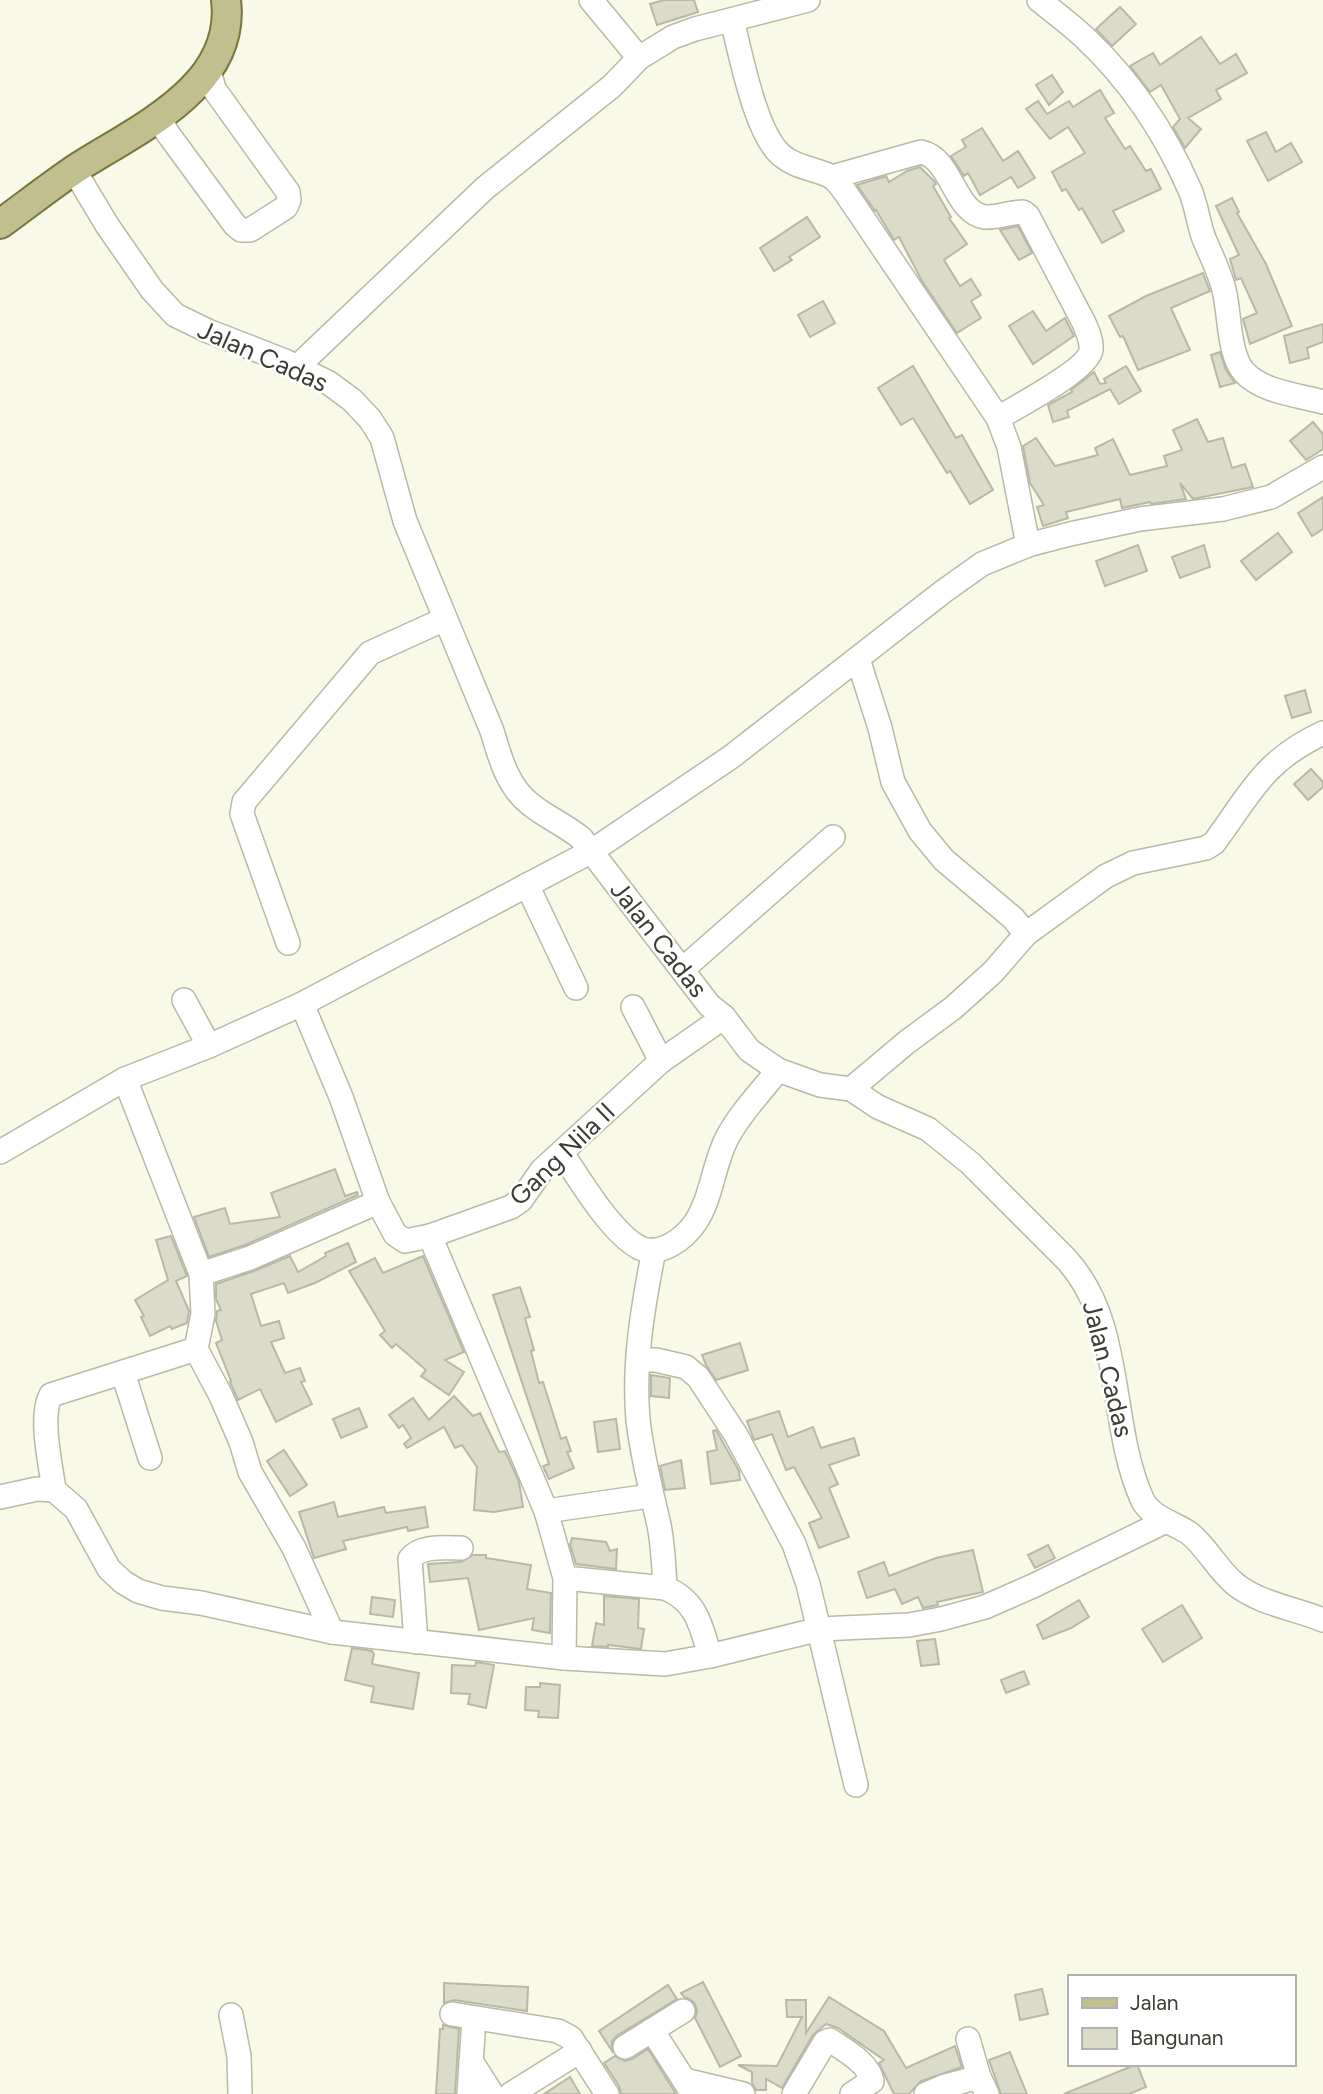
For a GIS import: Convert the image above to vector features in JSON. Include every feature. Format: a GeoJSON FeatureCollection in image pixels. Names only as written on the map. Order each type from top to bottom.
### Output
{"type":"FeatureCollection","features":[{"type":"Feature","properties":{"kind":"main road"},"geometry":{"type":"LineString","coordinates":[[0,224],[74,170],[161,118],[209,70],[223,46],[226,0]]}},
{"type":"Feature","properties":{"kind":"street"},"geometry":{"type":"LineString","coordinates":[[591,0],[639,58]]}},
{"type":"Feature","properties":{"kind":"street"},"geometry":{"type":"LineString","coordinates":[[298,368],[485,188],[612,86],[639,58],[673,37],[695,29],[808,0]]}},
{"type":"Feature","properties":{"kind":"street"},"geometry":{"type":"LineString","coordinates":[[1039,0],[1109,63],[1137,96],[1157,128],[1191,191],[1202,233],[1224,290],[1228,325],[1239,365],[1246,374],[1264,386],[1323,402]]}},
{"type":"Feature","properties":{"kind":"street"},"geometry":{"type":"LineString","coordinates":[[732,20],[766,135],[780,155],[796,165],[832,177],[854,205],[998,418],[1009,447],[1028,545]]}},
{"type":"Feature","properties":{"kind":"street"},"geometry":{"type":"LineString","coordinates":[[161,118],[166,131],[241,230],[250,230],[286,207],[288,192],[214,89],[209,70]]}},
{"type":"Feature","properties":{"kind":"street"},"geometry":{"type":"LineString","coordinates":[[832,177],[921,152],[934,158],[964,202],[978,215],[1000,216],[1023,212],[1028,216],[1084,323],[1091,340],[1091,349],[1085,362],[1058,382],[998,418]]}},
{"type":"Feature","properties":{"kind":"street","name":"Jalan Cadas"},"geometry":{"type":"LineString","coordinates":[[74,170],[107,225],[165,306],[186,321],[329,383],[352,400],[370,419],[382,438],[405,521],[492,731],[502,765],[527,802],[568,828],[592,851],[709,1005],[724,1017],[749,1050],[778,1069],[820,1085],[851,1089],[878,1107],[928,1129],[946,1142],[995,1188],[1080,1274],[1096,1307],[1108,1350],[1131,1467],[1143,1501],[1166,1521],[1191,1534],[1226,1575],[1256,1598],[1323,1620]]}},
{"type":"Feature","properties":{"kind":"street"},"geometry":{"type":"LineString","coordinates":[[0,1152],[125,1079],[302,1004],[592,851],[731,757],[982,564],[1028,545],[1140,519],[1223,509],[1271,497],[1323,467]]}},
{"type":"Feature","properties":{"kind":"street"},"geometry":{"type":"LineString","coordinates":[[288,943],[242,814],[244,802],[370,653],[445,619]]}},
{"type":"Feature","properties":{"kind":"street"},"geometry":{"type":"LineString","coordinates":[[858,659],[880,728],[893,782],[920,831],[944,860],[1013,918],[1027,934]]}},
{"type":"Feature","properties":{"kind":"street"},"geometry":{"type":"LineString","coordinates":[[851,1089],[963,999],[993,972],[1027,934],[1106,876],[1133,863],[1206,848],[1214,843],[1267,769],[1287,753],[1323,733]]}},
{"type":"Feature","properties":{"kind":"street"},"geometry":{"type":"LineString","coordinates":[[683,969],[833,837]]}},
{"type":"Feature","properties":{"kind":"street"},"geometry":{"type":"LineString","coordinates":[[527,885],[576,988]]}},
{"type":"Feature","properties":{"kind":"street"},"geometry":{"type":"LineString","coordinates":[[184,1000],[208,1046]]}},
{"type":"Feature","properties":{"kind":"street"},"geometry":{"type":"LineString","coordinates":[[201,1274],[250,1258],[378,1202],[341,1097],[302,1004]]}},
{"type":"Feature","properties":{"kind":"street"},"geometry":{"type":"LineString","coordinates":[[633,1007],[661,1061]]}},
{"type":"Feature","properties":{"kind":"street","name":"Gang Nila II"},"geometry":{"type":"LineString","coordinates":[[378,1202],[391,1227],[405,1241],[430,1236],[517,1204],[535,1177],[661,1061],[724,1017]]}},
{"type":"Feature","properties":{"kind":"street"},"geometry":{"type":"LineString","coordinates":[[562,1153],[590,1198],[625,1237],[641,1248],[654,1250],[676,1242],[695,1224],[727,1137],[778,1069]]}},
{"type":"Feature","properties":{"kind":"street"},"geometry":{"type":"LineString","coordinates":[[125,1079],[201,1274],[203,1314],[196,1349],[221,1396],[241,1442],[250,1472],[299,1558],[332,1632]]}},
{"type":"Feature","properties":{"kind":"street"},"geometry":{"type":"LineString","coordinates":[[430,1236],[547,1511],[565,1578],[564,1658]]}},
{"type":"Feature","properties":{"kind":"street"},"geometry":{"type":"LineString","coordinates":[[654,1250],[642,1312],[636,1390],[650,1496],[663,1547],[665,1588]]}},
{"type":"Feature","properties":{"kind":"street"},"geometry":{"type":"LineString","coordinates":[[54,1490],[47,1418],[49,1398],[196,1349]]}},
{"type":"Feature","properties":{"kind":"street"},"geometry":{"type":"LineString","coordinates":[[639,1360],[656,1360],[686,1367],[698,1377],[736,1435],[794,1544],[820,1629],[856,1784]]}},
{"type":"Feature","properties":{"kind":"street"},"geometry":{"type":"LineString","coordinates":[[123,1373],[150,1458]]}},
{"type":"Feature","properties":{"kind":"street"},"geometry":{"type":"LineString","coordinates":[[0,1497],[37,1489],[54,1490],[76,1509],[109,1569],[138,1591],[162,1598],[201,1603],[332,1632],[564,1658],[665,1664],[710,1656],[820,1629],[909,1625],[985,1607],[1166,1521]]}},
{"type":"Feature","properties":{"kind":"street"},"geometry":{"type":"LineString","coordinates":[[547,1511],[650,1496]]}},
{"type":"Feature","properties":{"kind":"street"},"geometry":{"type":"LineString","coordinates":[[416,1642],[411,1559],[417,1553],[432,1549],[460,1548]]}},
{"type":"Feature","properties":{"kind":"street"},"geometry":{"type":"LineString","coordinates":[[565,1578],[665,1588],[683,1597],[698,1616],[710,1656]]}},
{"type":"Feature","properties":{"kind":"street"},"geometry":{"type":"LineString","coordinates":[[625,2047],[683,2011]]}},
{"type":"Feature","properties":{"kind":"street"},"geometry":{"type":"LineString","coordinates":[[231,2015],[239,2056],[240,2094]]}},
{"type":"Feature","properties":{"kind":"street"},"geometry":{"type":"LineString","coordinates":[[469,2094],[471,2061],[463,2017],[558,2031],[570,2038],[607,2094]]}},
{"type":"Feature","properties":{"kind":"street"},"geometry":{"type":"LineString","coordinates":[[652,2030],[688,2087],[743,2094]]}},
{"type":"Feature","properties":{"kind":"street"},"geometry":{"type":"LineString","coordinates":[[940,2091],[983,2086],[968,2039]]}},
{"type":"Feature","properties":{"kind":"street"},"geometry":{"type":"LineString","coordinates":[[794,2094],[827,2040],[855,2057],[871,2076],[872,2081],[861,2091]]}},
{"type":"Feature","properties":{"kind":"street"},"geometry":{"type":"LineString","coordinates":[[511,2094],[580,2051]]}},
{"type":"Feature","properties":{"kind":"street"},"geometry":{"type":"LineString","coordinates":[[471,2061],[492,2094]]}},
{"type":"Feature","properties":{"kind":"building"},"geometry":{"type":"Polygon","coordinates":[[[664,0],[694,0],[698,12],[657,25],[650,4],[664,0]]]}},
{"type":"Feature","properties":{"kind":"building"},"geometry":{"type":"Polygon","coordinates":[[[1120,7],[1136,24],[1112,46],[1096,29],[1120,7]]]}},
{"type":"Feature","properties":{"kind":"building"},"geometry":{"type":"Polygon","coordinates":[[[1201,37],[1220,64],[1236,54],[1247,73],[1216,90],[1221,99],[1188,118],[1201,129],[1185,148],[1173,127],[1180,119],[1161,85],[1150,92],[1130,66],[1153,53],[1160,65],[1201,37]]]}},
{"type":"Feature","properties":{"kind":"building"},"geometry":{"type":"Polygon","coordinates":[[[1052,75],[1063,92],[1049,105],[1036,85],[1052,75]]]}},
{"type":"Feature","properties":{"kind":"building"},"geometry":{"type":"Polygon","coordinates":[[[1100,90],[1114,113],[1105,118],[1125,149],[1130,146],[1146,171],[1151,169],[1161,189],[1113,211],[1124,231],[1102,243],[1082,208],[1079,210],[1066,189],[1062,191],[1052,172],[1085,153],[1068,127],[1050,139],[1026,109],[1038,101],[1047,114],[1069,101],[1073,107],[1100,90]]]}},
{"type":"Feature","properties":{"kind":"building"},"geometry":{"type":"Polygon","coordinates":[[[982,128],[1003,161],[1018,151],[1035,178],[1018,188],[1011,177],[980,195],[968,173],[964,176],[951,156],[966,147],[962,140],[982,128]]]}},
{"type":"Feature","properties":{"kind":"building"},"geometry":{"type":"Polygon","coordinates":[[[1266,132],[1276,152],[1291,143],[1302,162],[1268,181],[1247,141],[1266,132]]]}},
{"type":"Feature","properties":{"kind":"building"},"geometry":{"type":"Polygon","coordinates":[[[920,167],[935,182],[933,186],[951,217],[949,218],[967,244],[944,260],[960,286],[971,279],[981,295],[971,301],[981,318],[957,333],[922,281],[899,237],[894,240],[857,185],[886,176],[889,182],[920,167]]]}},
{"type":"Feature","properties":{"kind":"building"},"geometry":{"type":"Polygon","coordinates":[[[1232,198],[1239,212],[1237,213],[1266,264],[1292,326],[1250,344],[1243,319],[1257,313],[1241,278],[1236,280],[1230,259],[1239,255],[1216,206],[1232,198]]]}},
{"type":"Feature","properties":{"kind":"building"},"geometry":{"type":"Polygon","coordinates":[[[807,217],[820,237],[789,257],[792,260],[774,271],[760,248],[807,217]]]}},
{"type":"Feature","properties":{"kind":"building"},"geometry":{"type":"Polygon","coordinates":[[[1018,226],[1032,253],[1019,260],[1000,230],[1018,226]]]}},
{"type":"Feature","properties":{"kind":"building"},"geometry":{"type":"Polygon","coordinates":[[[1203,273],[1210,291],[1171,308],[1190,350],[1138,370],[1123,336],[1120,337],[1109,316],[1146,296],[1203,273]]]}},
{"type":"Feature","properties":{"kind":"building"},"geometry":{"type":"Polygon","coordinates":[[[823,301],[835,323],[810,337],[798,315],[823,301]]]}},
{"type":"Feature","properties":{"kind":"building"},"geometry":{"type":"Polygon","coordinates":[[[1033,311],[1046,331],[1065,318],[1074,336],[1033,364],[1009,326],[1033,311]]]}},
{"type":"Feature","properties":{"kind":"building"},"geometry":{"type":"Polygon","coordinates":[[[1323,324],[1323,342],[1307,348],[1309,358],[1290,363],[1284,336],[1323,324]]]}},
{"type":"Feature","properties":{"kind":"building"},"geometry":{"type":"Polygon","coordinates":[[[1220,352],[1226,370],[1235,383],[1220,387],[1211,355],[1220,352]]]}},
{"type":"Feature","properties":{"kind":"building"},"geometry":{"type":"Polygon","coordinates":[[[913,366],[956,438],[962,435],[993,490],[970,504],[913,418],[901,425],[878,388],[913,366]]]}},
{"type":"Feature","properties":{"kind":"building"},"geometry":{"type":"Polygon","coordinates":[[[1126,366],[1141,391],[1119,404],[1110,389],[1067,411],[1069,417],[1053,422],[1048,405],[1072,392],[1071,390],[1094,372],[1100,384],[1106,383],[1104,379],[1126,366]]]}},
{"type":"Feature","properties":{"kind":"building"},"geometry":{"type":"Polygon","coordinates":[[[1197,419],[1208,442],[1223,438],[1232,468],[1245,464],[1253,487],[1193,499],[1180,483],[1186,499],[1122,508],[1120,499],[1066,512],[1068,518],[1043,526],[1037,507],[1044,505],[1030,483],[1023,446],[1036,438],[1055,466],[1098,455],[1095,448],[1113,439],[1130,475],[1167,466],[1164,456],[1182,450],[1173,430],[1197,419]]]}},
{"type":"Feature","properties":{"kind":"building"},"geometry":{"type":"Polygon","coordinates":[[[1313,422],[1323,434],[1323,449],[1306,460],[1290,441],[1313,422]]]}},
{"type":"Feature","properties":{"kind":"building"},"geometry":{"type":"Polygon","coordinates":[[[1323,497],[1323,529],[1312,536],[1298,513],[1323,497]]]}},
{"type":"Feature","properties":{"kind":"building"},"geometry":{"type":"Polygon","coordinates":[[[1278,533],[1292,552],[1256,580],[1241,561],[1278,533]]]}},
{"type":"Feature","properties":{"kind":"building"},"geometry":{"type":"Polygon","coordinates":[[[1138,545],[1147,571],[1105,586],[1096,561],[1138,545]]]}},
{"type":"Feature","properties":{"kind":"building"},"geometry":{"type":"Polygon","coordinates":[[[1204,545],[1210,567],[1180,578],[1172,557],[1204,545]]]}},
{"type":"Feature","properties":{"kind":"building"},"geometry":{"type":"Polygon","coordinates":[[[1305,690],[1311,712],[1292,718],[1285,696],[1305,690]]]}},
{"type":"Feature","properties":{"kind":"building"},"geometry":{"type":"Polygon","coordinates":[[[1311,769],[1323,782],[1323,787],[1308,800],[1294,784],[1311,769]]]}},
{"type":"Feature","properties":{"kind":"building"},"geometry":{"type":"Polygon","coordinates":[[[335,1169],[345,1196],[357,1192],[358,1195],[245,1245],[209,1257],[194,1217],[225,1208],[230,1224],[280,1217],[271,1193],[335,1169]]]}},
{"type":"Feature","properties":{"kind":"building"},"geometry":{"type":"Polygon","coordinates":[[[171,1236],[187,1276],[176,1281],[189,1311],[187,1323],[172,1329],[170,1326],[150,1336],[141,1317],[144,1316],[135,1300],[168,1280],[156,1240],[171,1236]]]}},
{"type":"Feature","properties":{"kind":"building"},"geometry":{"type":"Polygon","coordinates":[[[348,1243],[356,1262],[315,1283],[288,1293],[284,1283],[251,1294],[261,1326],[279,1321],[284,1338],[271,1342],[285,1373],[300,1368],[305,1381],[301,1382],[312,1404],[276,1422],[260,1389],[238,1400],[230,1382],[216,1343],[222,1340],[216,1321],[217,1311],[221,1310],[216,1299],[216,1284],[290,1256],[298,1272],[326,1256],[325,1253],[348,1243]]]}},
{"type":"Feature","properties":{"kind":"building"},"geometry":{"type":"Polygon","coordinates":[[[423,1256],[464,1352],[445,1360],[464,1372],[449,1395],[421,1376],[426,1370],[396,1344],[392,1348],[380,1335],[385,1331],[349,1271],[375,1258],[383,1273],[423,1256]]]}},
{"type":"Feature","properties":{"kind":"building"},"geometry":{"type":"Polygon","coordinates":[[[520,1287],[530,1317],[525,1318],[539,1383],[543,1382],[561,1439],[566,1437],[571,1451],[567,1452],[574,1468],[549,1479],[543,1466],[549,1464],[493,1295],[520,1287]]]}},
{"type":"Feature","properties":{"kind":"building"},"geometry":{"type":"Polygon","coordinates":[[[740,1343],[748,1370],[716,1380],[702,1355],[740,1343]]]}},
{"type":"Feature","properties":{"kind":"building"},"geometry":{"type":"Polygon","coordinates":[[[651,1375],[670,1378],[669,1398],[651,1396],[651,1375]]]}},
{"type":"Feature","properties":{"kind":"building"},"geometry":{"type":"Polygon","coordinates":[[[454,1396],[473,1416],[480,1413],[499,1452],[505,1451],[519,1482],[523,1507],[494,1512],[474,1510],[477,1467],[462,1445],[455,1448],[444,1427],[407,1448],[404,1444],[411,1438],[403,1425],[399,1428],[389,1415],[413,1398],[429,1420],[454,1396]]]}},
{"type":"Feature","properties":{"kind":"building"},"geometry":{"type":"Polygon","coordinates":[[[359,1408],[367,1427],[341,1438],[333,1419],[359,1408]]]}},
{"type":"Feature","properties":{"kind":"building"},"geometry":{"type":"Polygon","coordinates":[[[779,1411],[788,1437],[813,1427],[821,1448],[854,1438],[859,1455],[829,1465],[838,1484],[829,1488],[849,1537],[819,1548],[809,1523],[822,1518],[794,1467],[786,1470],[772,1434],[754,1440],[747,1421],[779,1411]]]}},
{"type":"Feature","properties":{"kind":"building"},"geometry":{"type":"Polygon","coordinates":[[[616,1419],[620,1449],[598,1452],[594,1422],[616,1419]]]}},
{"type":"Feature","properties":{"kind":"building"},"geometry":{"type":"Polygon","coordinates":[[[716,1430],[739,1471],[740,1480],[711,1484],[707,1452],[717,1450],[713,1431],[716,1430]]]}},
{"type":"Feature","properties":{"kind":"building"},"geometry":{"type":"Polygon","coordinates":[[[284,1450],[307,1485],[290,1496],[267,1461],[284,1450]]]}},
{"type":"Feature","properties":{"kind":"building"},"geometry":{"type":"Polygon","coordinates":[[[681,1460],[685,1488],[665,1490],[660,1466],[681,1460]]]}},
{"type":"Feature","properties":{"kind":"building"},"geometry":{"type":"Polygon","coordinates":[[[334,1502],[338,1517],[384,1507],[386,1513],[425,1507],[428,1527],[408,1531],[407,1527],[343,1541],[346,1549],[314,1558],[299,1512],[334,1502]]]}},
{"type":"Feature","properties":{"kind":"building"},"geometry":{"type":"Polygon","coordinates":[[[572,1538],[606,1542],[610,1551],[617,1549],[616,1569],[576,1564],[570,1545],[572,1538]]]}},
{"type":"Feature","properties":{"kind":"building"},"geometry":{"type":"Polygon","coordinates":[[[1048,1545],[1055,1558],[1035,1568],[1028,1555],[1048,1545]]]}},
{"type":"Feature","properties":{"kind":"building"},"geometry":{"type":"Polygon","coordinates":[[[973,1550],[983,1592],[937,1602],[938,1605],[923,1608],[918,1597],[902,1604],[895,1589],[867,1598],[858,1572],[884,1562],[889,1576],[936,1558],[973,1550]]]}},
{"type":"Feature","properties":{"kind":"building"},"geometry":{"type":"Polygon","coordinates":[[[473,1555],[486,1555],[486,1558],[531,1565],[527,1589],[551,1593],[550,1633],[532,1630],[534,1618],[479,1630],[468,1578],[430,1582],[428,1564],[461,1562],[473,1555]]]}},
{"type":"Feature","properties":{"kind":"building"},"geometry":{"type":"Polygon","coordinates":[[[604,1596],[639,1599],[638,1628],[644,1629],[641,1649],[592,1646],[596,1623],[604,1625],[604,1596]]]}},
{"type":"Feature","properties":{"kind":"building"},"geometry":{"type":"Polygon","coordinates":[[[372,1597],[395,1600],[393,1617],[370,1614],[372,1597]]]}},
{"type":"Feature","properties":{"kind":"building"},"geometry":{"type":"Polygon","coordinates":[[[1079,1600],[1089,1617],[1071,1628],[1043,1639],[1037,1625],[1079,1600]]]}},
{"type":"Feature","properties":{"kind":"building"},"geometry":{"type":"Polygon","coordinates":[[[1182,1605],[1202,1638],[1163,1662],[1142,1629],[1182,1605]]]}},
{"type":"Feature","properties":{"kind":"building"},"geometry":{"type":"Polygon","coordinates":[[[935,1639],[939,1664],[921,1666],[917,1641],[935,1639]]]}},
{"type":"Feature","properties":{"kind":"building"},"geometry":{"type":"Polygon","coordinates":[[[352,1648],[372,1651],[372,1664],[419,1673],[413,1709],[371,1702],[374,1687],[345,1680],[352,1648]]]}},
{"type":"Feature","properties":{"kind":"building"},"geometry":{"type":"Polygon","coordinates":[[[476,1662],[494,1665],[486,1708],[468,1704],[470,1694],[451,1693],[452,1665],[475,1666],[476,1662]]]}},
{"type":"Feature","properties":{"kind":"building"},"geometry":{"type":"Polygon","coordinates":[[[1024,1671],[1029,1684],[1006,1693],[1001,1680],[1024,1671]]]}},
{"type":"Feature","properties":{"kind":"building"},"geometry":{"type":"Polygon","coordinates":[[[540,1683],[560,1685],[558,1718],[538,1717],[539,1711],[525,1710],[526,1687],[540,1687],[540,1683]]]}},
{"type":"Feature","properties":{"kind":"building"},"geometry":{"type":"Polygon","coordinates":[[[703,1982],[741,2056],[720,2067],[695,2018],[695,2004],[681,1993],[703,1982]]]}},
{"type":"Feature","properties":{"kind":"building"},"geometry":{"type":"Polygon","coordinates":[[[444,1983],[528,1987],[527,2011],[454,2000],[444,2003],[444,1983]]]}},
{"type":"Feature","properties":{"kind":"building"},"geometry":{"type":"Polygon","coordinates":[[[668,1985],[677,1999],[618,2035],[612,2041],[612,2051],[599,2031],[668,1985]]]}},
{"type":"Feature","properties":{"kind":"building"},"geometry":{"type":"Polygon","coordinates":[[[1042,1989],[1048,2014],[1020,2020],[1015,1995],[1042,1989]]]}},
{"type":"Feature","properties":{"kind":"building"},"geometry":{"type":"Polygon","coordinates":[[[829,1997],[884,2031],[906,2068],[955,2046],[962,2067],[921,2081],[909,2094],[894,2094],[879,2063],[884,2060],[838,2028],[826,2024],[813,2035],[782,2088],[766,2079],[766,2090],[756,2090],[752,2083],[752,2072],[738,2065],[777,2066],[802,2017],[787,2017],[786,2000],[806,2000],[806,2033],[829,1997]]]}},
{"type":"Feature","properties":{"kind":"building"},"geometry":{"type":"Polygon","coordinates":[[[443,2025],[459,2029],[455,2094],[436,2094],[440,2029],[443,2029],[443,2025]]]}},
{"type":"Feature","properties":{"kind":"building"},"geometry":{"type":"Polygon","coordinates":[[[648,2049],[676,2094],[621,2094],[604,2063],[615,2056],[625,2061],[632,2059],[648,2049]]]}},
{"type":"Feature","properties":{"kind":"building"},"geometry":{"type":"Polygon","coordinates":[[[1010,2052],[1027,2094],[1001,2094],[989,2060],[1010,2052]]]}},
{"type":"Feature","properties":{"kind":"building"},"geometry":{"type":"Polygon","coordinates":[[[1132,2066],[1138,2066],[1146,2087],[1129,2094],[1064,2094],[1132,2066]]]}},
{"type":"Feature","properties":{"kind":"building"},"geometry":{"type":"Polygon","coordinates":[[[570,2077],[580,2094],[544,2094],[570,2077]]]}}]}
